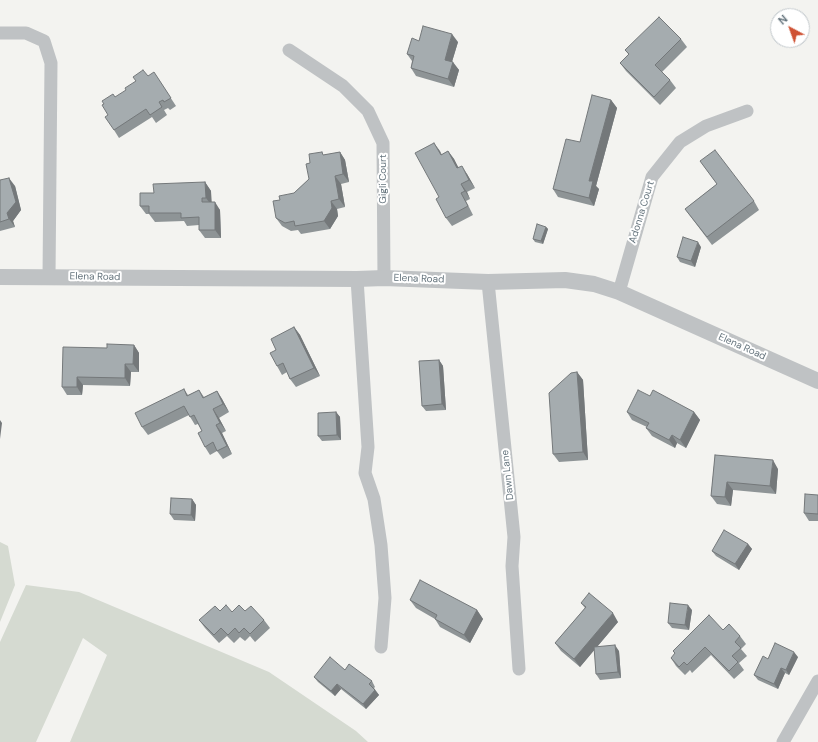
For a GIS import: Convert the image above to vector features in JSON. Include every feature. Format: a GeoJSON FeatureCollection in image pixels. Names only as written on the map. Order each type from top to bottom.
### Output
{"type":"FeatureCollection","features":[{"type":"Feature","properties":{"kind":"street"},"geometry":{"type":"LineString","coordinates":[[0,33],[26,33],[44,41],[51,63],[49,276]]}},
{"type":"Feature","properties":{"kind":"street","name":"Gigli Court"},"geometry":{"type":"LineString","coordinates":[[289,50],[347,90],[368,111],[383,143],[384,278]]}},
{"type":"Feature","properties":{"kind":"street","name":"Adonna Court"},"geometry":{"type":"LineString","coordinates":[[619,292],[652,177],[680,142],[706,126],[747,111]]}},
{"type":"Feature","properties":{"kind":"street","name":"Elena Road"},"geometry":{"type":"LineString","coordinates":[[0,277],[384,278],[488,282],[565,280],[594,284],[619,292],[818,382]]}},
{"type":"Feature","properties":{"kind":"street"},"geometry":{"type":"LineString","coordinates":[[357,279],[368,446],[364,474],[374,499],[381,545],[385,598],[381,647]]}},
{"type":"Feature","properties":{"kind":"street","name":"Dawn Lane"},"geometry":{"type":"LineString","coordinates":[[488,282],[514,537],[512,566],[519,669]]}},
{"type":"Feature","properties":{"kind":"street"},"geometry":{"type":"LineString","coordinates":[[783,742],[818,681]]}},
{"type":"Feature","properties":{"kind":"shaded area"},"geometry":{"type":"Polygon","coordinates":[[[0,542],[8,546],[15,585],[0,622],[0,542]]]}},
{"type":"Feature","properties":{"kind":"shaded area"},"geometry":{"type":"Polygon","coordinates":[[[26,585],[79,592],[269,672],[356,731],[368,742],[70,742],[107,655],[83,638],[36,742],[0,742],[0,642],[26,585]]]}},
{"type":"Feature","properties":{"kind":"building"},"geometry":{"type":"Polygon","coordinates":[[[659,17],[681,39],[655,65],[670,80],[654,97],[620,63],[629,54],[625,50],[659,17]]]}},
{"type":"Feature","properties":{"kind":"building"},"geometry":{"type":"Polygon","coordinates":[[[423,26],[452,34],[445,60],[453,62],[448,79],[411,68],[414,56],[407,54],[412,38],[419,41],[423,26]]]}},
{"type":"Feature","properties":{"kind":"building"},"geometry":{"type":"Polygon","coordinates":[[[143,70],[148,76],[154,72],[171,98],[164,102],[163,100],[159,102],[162,107],[150,115],[146,109],[114,130],[105,117],[108,115],[102,105],[104,104],[102,101],[113,94],[115,97],[126,90],[125,88],[136,81],[133,77],[143,70]]]}},
{"type":"Feature","properties":{"kind":"building"},"geometry":{"type":"Polygon","coordinates":[[[592,95],[611,100],[589,181],[593,181],[589,198],[553,189],[566,139],[580,142],[592,95]]]}},
{"type":"Feature","properties":{"kind":"building"},"geometry":{"type":"Polygon","coordinates":[[[434,143],[441,155],[448,151],[457,168],[462,166],[469,180],[461,184],[465,191],[461,193],[468,206],[446,218],[436,199],[439,197],[415,153],[434,143]]]}},
{"type":"Feature","properties":{"kind":"building"},"geometry":{"type":"Polygon","coordinates":[[[715,150],[754,201],[707,237],[685,209],[717,184],[700,161],[715,150]]]}},
{"type":"Feature","properties":{"kind":"building"},"geometry":{"type":"Polygon","coordinates":[[[322,152],[323,155],[340,152],[343,174],[335,176],[339,199],[331,201],[332,208],[324,221],[295,226],[294,221],[285,223],[276,218],[273,201],[280,200],[279,196],[294,193],[309,179],[306,164],[310,163],[309,154],[322,152]]]}},
{"type":"Feature","properties":{"kind":"building"},"geometry":{"type":"Polygon","coordinates":[[[9,178],[16,202],[7,213],[9,219],[0,222],[0,180],[9,178]]]}},
{"type":"Feature","properties":{"kind":"building"},"geometry":{"type":"Polygon","coordinates":[[[205,182],[206,198],[202,198],[202,202],[215,202],[215,230],[199,230],[199,217],[181,218],[181,213],[149,213],[149,206],[140,206],[140,193],[154,193],[153,184],[205,182]]]}},
{"type":"Feature","properties":{"kind":"building"},"geometry":{"type":"Polygon","coordinates":[[[537,224],[546,227],[541,241],[533,239],[537,224]]]}},
{"type":"Feature","properties":{"kind":"building"},"geometry":{"type":"Polygon","coordinates":[[[683,237],[698,242],[691,261],[677,257],[683,237]]]}},
{"type":"Feature","properties":{"kind":"building"},"geometry":{"type":"Polygon","coordinates":[[[294,327],[314,368],[290,379],[283,363],[277,366],[270,353],[276,350],[271,339],[294,327]]]}},
{"type":"Feature","properties":{"kind":"building"},"geometry":{"type":"Polygon","coordinates":[[[107,344],[134,345],[133,364],[125,364],[125,378],[77,377],[77,387],[62,387],[63,347],[107,348],[107,344]]]}},
{"type":"Feature","properties":{"kind":"building"},"geometry":{"type":"Polygon","coordinates":[[[439,360],[442,404],[422,406],[419,361],[439,360]]]}},
{"type":"Feature","properties":{"kind":"building"},"geometry":{"type":"Polygon","coordinates":[[[577,372],[583,452],[553,454],[549,393],[571,373],[577,372]]]}},
{"type":"Feature","properties":{"kind":"building"},"geometry":{"type":"Polygon","coordinates":[[[184,389],[187,396],[199,390],[203,398],[217,391],[223,404],[213,409],[220,423],[216,425],[227,446],[217,451],[213,442],[205,447],[198,433],[202,431],[194,415],[190,417],[184,406],[142,427],[135,413],[184,389]]]}},
{"type":"Feature","properties":{"kind":"building"},"geometry":{"type":"Polygon","coordinates":[[[638,390],[650,396],[653,390],[694,412],[680,440],[672,435],[669,440],[646,428],[649,423],[627,412],[638,390]]]}},
{"type":"Feature","properties":{"kind":"building"},"geometry":{"type":"Polygon","coordinates":[[[336,412],[337,435],[318,436],[318,413],[336,412]]]}},
{"type":"Feature","properties":{"kind":"building"},"geometry":{"type":"Polygon","coordinates":[[[715,455],[773,460],[770,486],[727,482],[725,497],[711,496],[715,455]]]}},
{"type":"Feature","properties":{"kind":"building"},"geometry":{"type":"Polygon","coordinates":[[[805,494],[818,495],[818,514],[804,513],[805,494]]]}},
{"type":"Feature","properties":{"kind":"building"},"geometry":{"type":"Polygon","coordinates":[[[171,498],[192,499],[191,515],[170,514],[171,498]]]}},
{"type":"Feature","properties":{"kind":"building"},"geometry":{"type":"Polygon","coordinates":[[[724,530],[748,544],[735,564],[712,551],[724,530]]]}},
{"type":"Feature","properties":{"kind":"building"},"geometry":{"type":"Polygon","coordinates":[[[420,580],[477,610],[464,635],[435,619],[437,615],[410,600],[420,580]]]}},
{"type":"Feature","properties":{"kind":"building"},"geometry":{"type":"Polygon","coordinates":[[[589,593],[613,613],[574,659],[555,643],[586,607],[581,603],[589,593]]]}},
{"type":"Feature","properties":{"kind":"building"},"geometry":{"type":"Polygon","coordinates":[[[670,603],[688,605],[685,625],[668,623],[670,603]]]}},
{"type":"Feature","properties":{"kind":"building"},"geometry":{"type":"Polygon","coordinates":[[[226,605],[232,612],[239,605],[245,611],[251,606],[264,620],[250,634],[244,628],[239,633],[235,628],[228,635],[221,628],[214,635],[199,620],[215,606],[220,611],[226,605]]]}},
{"type":"Feature","properties":{"kind":"building"},"geometry":{"type":"Polygon","coordinates":[[[709,615],[723,630],[729,624],[740,636],[735,642],[741,648],[732,656],[738,662],[729,671],[705,647],[687,665],[684,662],[679,667],[671,658],[675,653],[673,651],[709,615]]]}},
{"type":"Feature","properties":{"kind":"building"},"geometry":{"type":"Polygon","coordinates":[[[775,643],[794,652],[786,670],[781,668],[774,684],[754,675],[763,656],[768,659],[775,643]]]}},
{"type":"Feature","properties":{"kind":"building"},"geometry":{"type":"Polygon","coordinates":[[[615,645],[618,672],[596,674],[594,647],[615,645]]]}},
{"type":"Feature","properties":{"kind":"building"},"geometry":{"type":"Polygon","coordinates":[[[330,657],[345,670],[349,664],[372,681],[369,684],[375,690],[363,704],[337,684],[331,691],[314,677],[330,657]]]}}]}
